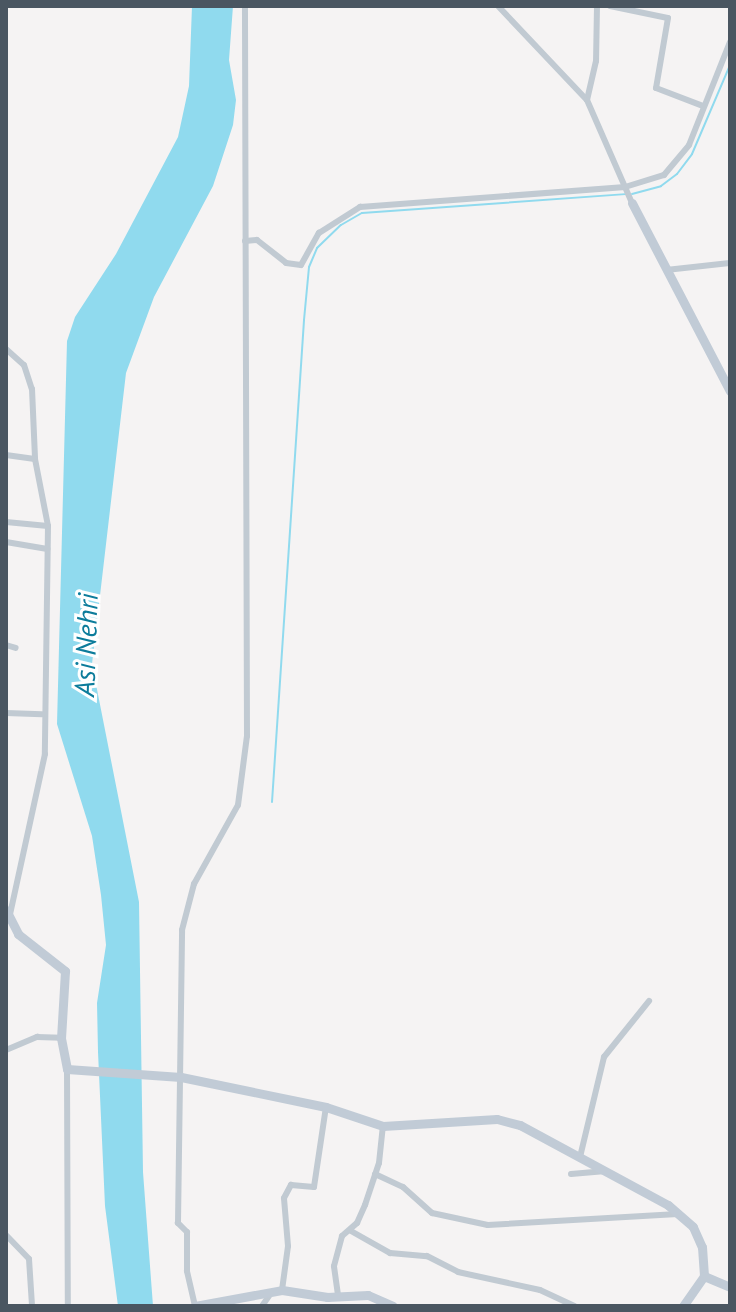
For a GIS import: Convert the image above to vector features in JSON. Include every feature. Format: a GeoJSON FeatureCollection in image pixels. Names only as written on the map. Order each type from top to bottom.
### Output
{"type":"FeatureCollection","features":[{"type":"Feature","properties":{"kind":"street"},"geometry":{"type":"LineString","coordinates":[[245,6],[246,764],[238,805],[185,910],[178,1076],[178,1223],[187,1232],[187,1271],[195,1306],[278,1291],[326,1301],[338,1295],[368,1295],[390,1305]]}},
{"type":"Feature","properties":{"kind":"street"},"geometry":{"type":"LineString","coordinates":[[498,6],[587,100],[632,203],[730,391]]}},
{"type":"Feature","properties":{"kind":"street"},"geometry":{"type":"LineString","coordinates":[[587,100],[596,61],[597,6]]}},
{"type":"Feature","properties":{"kind":"street"},"geometry":{"type":"LineString","coordinates":[[610,6],[668,18],[656,88],[703,106]]}},
{"type":"Feature","properties":{"kind":"street"},"geometry":{"type":"LineString","coordinates":[[245,241],[257,240],[286,263],[301,265],[319,233],[360,207],[625,187],[664,175],[680,159],[730,42]]}},
{"type":"Feature","properties":{"kind":"street"},"geometry":{"type":"LineString","coordinates":[[666,270],[730,263]]}},
{"type":"Feature","properties":{"kind":"street"},"geometry":{"type":"LineString","coordinates":[[6,349],[24,365],[32,389],[35,459],[48,526],[42,714],[45,754],[8,912],[18,934],[65,971],[61,1038],[70,1069],[68,1306]]}},
{"type":"Feature","properties":{"kind":"street"},"geometry":{"type":"LineString","coordinates":[[6,455],[35,459]]}},
{"type":"Feature","properties":{"kind":"street"},"geometry":{"type":"LineString","coordinates":[[6,522],[48,526]]}},
{"type":"Feature","properties":{"kind":"street"},"geometry":{"type":"LineString","coordinates":[[6,542],[47,549]]}},
{"type":"Feature","properties":{"kind":"street"},"geometry":{"type":"LineString","coordinates":[[6,645],[16,648]]}},
{"type":"Feature","properties":{"kind":"street"},"geometry":{"type":"LineString","coordinates":[[6,713],[42,714]]}},
{"type":"Feature","properties":{"kind":"street"},"geometry":{"type":"LineString","coordinates":[[579,1161],[604,1057],[649,1001]]}},
{"type":"Feature","properties":{"kind":"street"},"geometry":{"type":"LineString","coordinates":[[6,1050],[37,1037],[61,1038]]}},
{"type":"Feature","properties":{"kind":"street"},"geometry":{"type":"LineString","coordinates":[[70,1069],[178,1076],[326,1107],[383,1126],[497,1119],[544,1136],[579,1161],[603,1171],[678,1214],[693,1227],[702,1247],[704,1276],[687,1304]]}},
{"type":"Feature","properties":{"kind":"street"},"geometry":{"type":"LineString","coordinates":[[262,1306],[278,1291],[288,1246],[284,1198],[291,1185],[314,1187],[326,1107]]}},
{"type":"Feature","properties":{"kind":"street"},"geometry":{"type":"LineString","coordinates":[[338,1295],[334,1266],[342,1236],[351,1231],[375,1174],[383,1126]]}},
{"type":"Feature","properties":{"kind":"street"},"geometry":{"type":"LineString","coordinates":[[571,1174],[603,1171]]}},
{"type":"Feature","properties":{"kind":"street"},"geometry":{"type":"LineString","coordinates":[[375,1174],[403,1187],[432,1213],[488,1225],[678,1214]]}},
{"type":"Feature","properties":{"kind":"street"},"geometry":{"type":"LineString","coordinates":[[351,1231],[390,1253],[427,1256],[458,1272],[540,1290],[574,1306]]}},
{"type":"Feature","properties":{"kind":"street"},"geometry":{"type":"LineString","coordinates":[[6,1235],[29,1259],[32,1306]]}},
{"type":"Feature","properties":{"kind":"street"},"geometry":{"type":"LineString","coordinates":[[704,1276],[730,1287]]}},
{"type":"Feature","properties":{"kind":"water","name":"Asi Nehri"},"geometry":{"type":"Polygon","coordinates":[[[192,6],[233,6],[229,60],[236,100],[233,125],[213,186],[154,297],[126,373],[92,664],[139,902],[143,1172],[153,1306],[118,1306],[105,1206],[98,1052],[97,1003],[106,945],[101,895],[92,836],[57,724],[67,341],[75,317],[116,254],[178,137],[189,86],[192,6]]]}},
{"type":"Feature","properties":{"kind":"waterway"},"geometry":{"type":"LineString","coordinates":[[632,194],[661,186],[677,174],[692,154],[730,65]]}},
{"type":"Feature","properties":{"kind":"waterway"},"geometry":{"type":"LineString","coordinates":[[272,802],[304,320],[309,267],[317,248],[341,225],[362,213],[625,194]]}}]}
